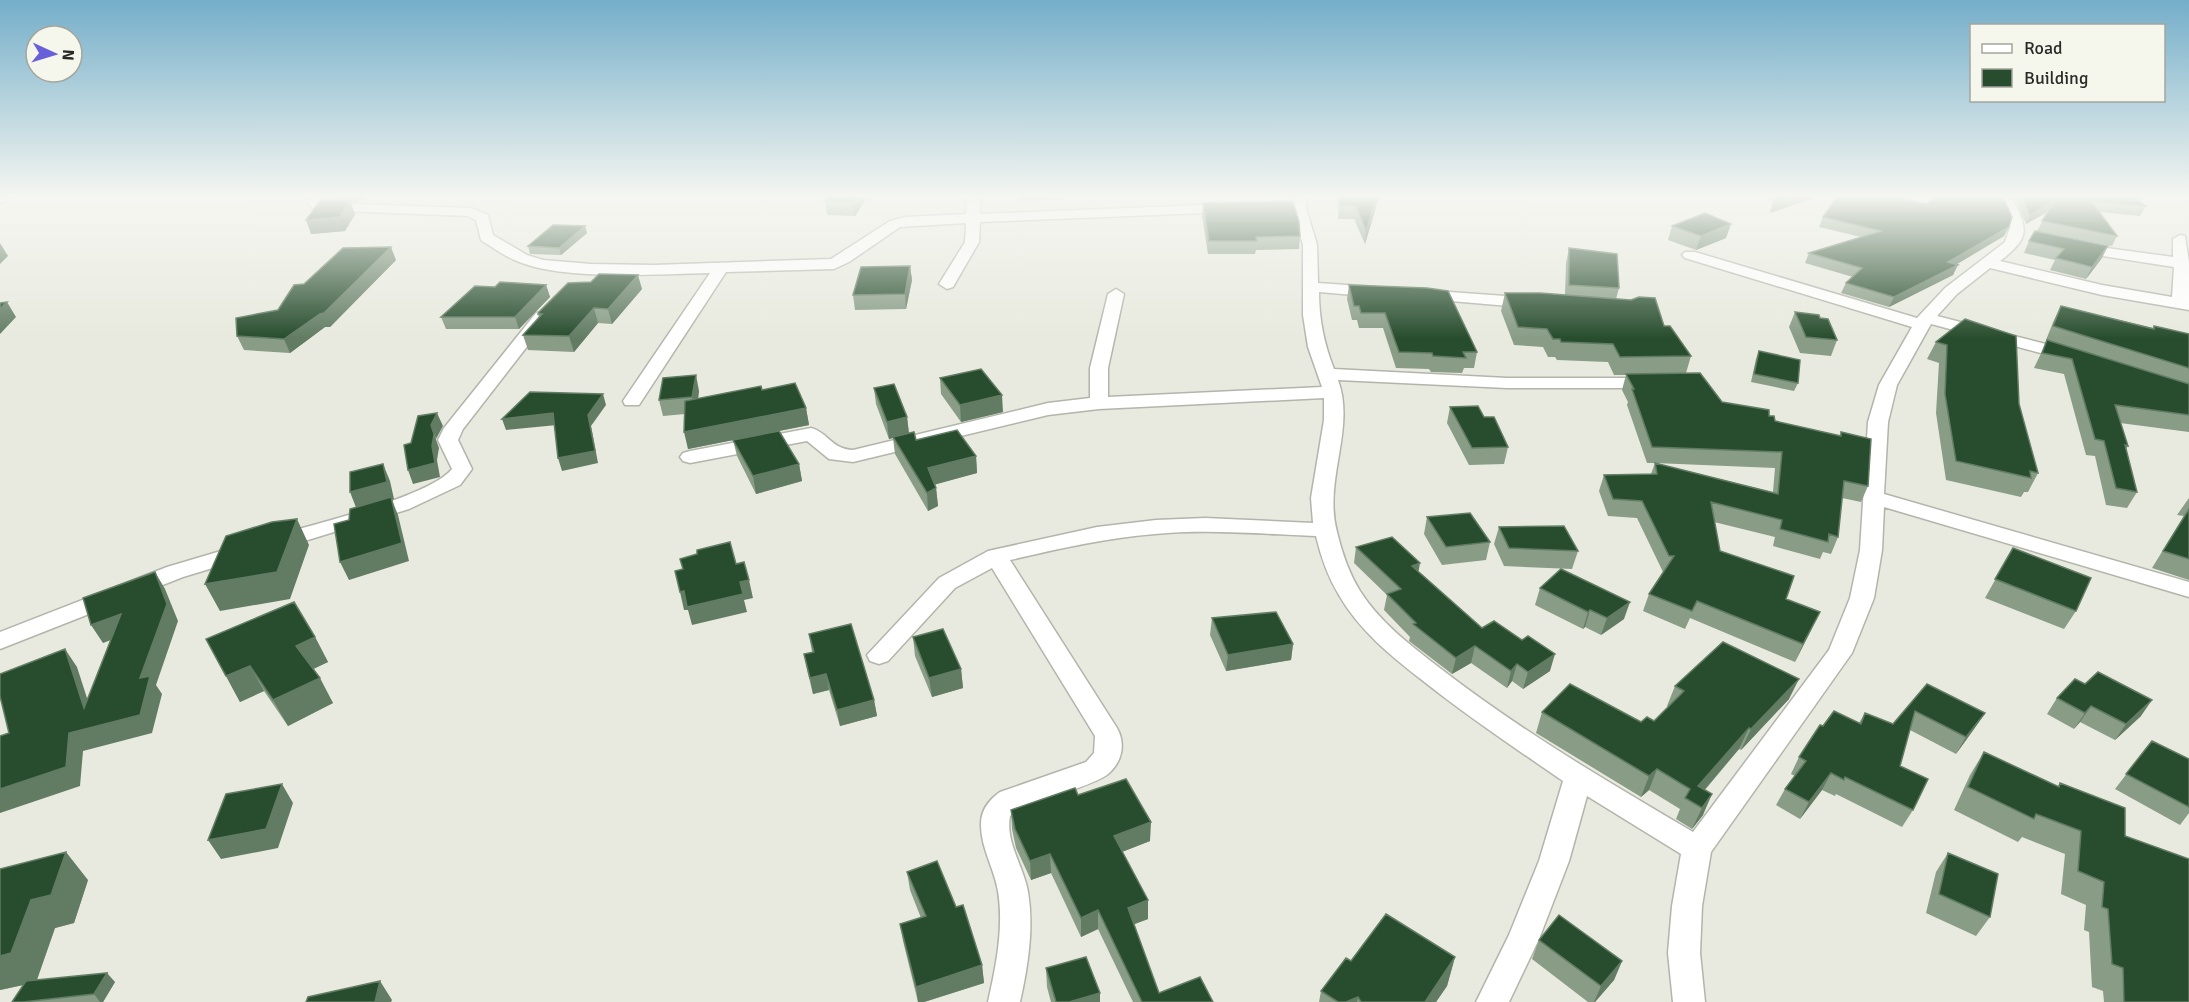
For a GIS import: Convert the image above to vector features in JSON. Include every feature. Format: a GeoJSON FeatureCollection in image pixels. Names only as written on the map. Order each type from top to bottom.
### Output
{"type":"FeatureCollection","features":[{"type":"Feature","properties":{"kind":"street"},"geometry":{"type":"LineString","coordinates":[[498,244],[522,258],[542,264],[591,269],[654,270],[834,264],[848,258],[865,244]]}},
{"type":"Feature","properties":{"kind":"street"},"geometry":{"type":"LineString","coordinates":[[947,284],[971,244]]}},
{"type":"Feature","properties":{"kind":"street"},"geometry":{"type":"LineString","coordinates":[[1310,244],[1311,315],[1317,347],[1330,383],[1334,420],[1321,498],[1325,530],[1334,562],[1350,594],[1375,626],[1404,653],[1468,703],[1578,777],[1697,849]]}},
{"type":"Feature","properties":{"kind":"street"},"geometry":{"type":"LineString","coordinates":[[1689,1002],[1683,953],[1687,906],[1697,849],[1840,653],[1862,598],[1871,550],[1878,422],[1888,385],[1924,321],[1951,291],[2013,244]]}},
{"type":"Feature","properties":{"kind":"street"},"geometry":{"type":"LineString","coordinates":[[1988,263],[2092,287],[2185,304],[2180,244]]}},
{"type":"Feature","properties":{"kind":"street"},"geometry":{"type":"LineString","coordinates":[[2060,245],[2181,263]]}},
{"type":"Feature","properties":{"kind":"street"},"geometry":{"type":"LineString","coordinates":[[1690,255],[1924,321],[2045,348],[2086,361]]}},
{"type":"Feature","properties":{"kind":"street"},"geometry":{"type":"LineString","coordinates":[[632,401],[722,267]]}},
{"type":"Feature","properties":{"kind":"street"},"geometry":{"type":"LineString","coordinates":[[570,287],[591,269]]}},
{"type":"Feature","properties":{"kind":"street"},"geometry":{"type":"LineString","coordinates":[[1311,287],[1548,304]]}},
{"type":"Feature","properties":{"kind":"street"},"geometry":{"type":"LineString","coordinates":[[1099,403],[1099,368],[1116,294]]}},
{"type":"Feature","properties":{"kind":"street"},"geometry":{"type":"LineString","coordinates":[[0,641],[175,572],[402,505],[453,481],[462,469],[448,440],[454,428],[536,323],[558,301]]}},
{"type":"Feature","properties":{"kind":"street"},"geometry":{"type":"LineString","coordinates":[[690,457],[811,434],[836,455],[853,456],[1048,409],[1330,383],[1667,383]]}},
{"type":"Feature","properties":{"kind":"street"},"geometry":{"type":"LineString","coordinates":[[1875,498],[2189,590]]}},
{"type":"Feature","properties":{"kind":"street"},"geometry":{"type":"LineString","coordinates":[[879,655],[947,583],[996,556],[1097,534],[1156,527],[1205,525],[1325,530]]}},
{"type":"Feature","properties":{"kind":"street"},"geometry":{"type":"LineString","coordinates":[[996,556],[1108,735],[1110,747],[1107,759],[1096,769],[1010,800],[1000,806],[995,819],[997,843],[1013,891],[1016,941],[1004,1002]]}},
{"type":"Feature","properties":{"kind":"street"},"geometry":{"type":"LineString","coordinates":[[1492,1002],[1523,939],[1554,861],[1578,777]]}},
{"type":"Feature","properties":{"kind":"building"},"geometry":{"type":"Polygon","coordinates":[[[531,244],[564,244],[559,248],[528,246],[531,244]]]}},
{"type":"Feature","properties":{"kind":"building"},"geometry":{"type":"Polygon","coordinates":[[[1839,244],[1980,244],[1948,262],[1958,265],[1894,297],[1846,283],[1862,268],[1809,253],[1839,244]]]}},
{"type":"Feature","properties":{"kind":"building"},"geometry":{"type":"Polygon","coordinates":[[[2041,244],[2097,244],[2108,246],[2092,267],[2056,258],[2064,249],[2041,244]]]}},
{"type":"Feature","properties":{"kind":"building"},"geometry":{"type":"Polygon","coordinates":[[[391,247],[324,313],[284,339],[237,336],[236,318],[278,310],[294,285],[304,284],[343,248],[391,247]]]}},
{"type":"Feature","properties":{"kind":"building"},"geometry":{"type":"Polygon","coordinates":[[[1569,248],[1617,254],[1619,288],[1569,285],[1569,248]]]}},
{"type":"Feature","properties":{"kind":"building"},"geometry":{"type":"Polygon","coordinates":[[[910,266],[905,294],[853,295],[861,267],[910,266]]]}},
{"type":"Feature","properties":{"kind":"building"},"geometry":{"type":"Polygon","coordinates":[[[599,274],[638,275],[608,309],[594,308],[569,336],[523,335],[542,314],[538,314],[539,312],[568,283],[591,282],[599,274]]]}},
{"type":"Feature","properties":{"kind":"building"},"geometry":{"type":"Polygon","coordinates":[[[500,282],[546,285],[515,317],[441,317],[475,286],[495,287],[500,282]]]}},
{"type":"Feature","properties":{"kind":"building"},"geometry":{"type":"Polygon","coordinates":[[[1349,285],[1448,291],[1477,352],[1463,352],[1466,358],[1433,356],[1432,353],[1399,352],[1385,313],[1361,313],[1359,306],[1354,306],[1349,285]]]}},
{"type":"Feature","properties":{"kind":"building"},"geometry":{"type":"Polygon","coordinates":[[[1505,293],[1540,293],[1631,300],[1639,297],[1655,298],[1664,326],[1670,326],[1691,356],[1620,357],[1613,344],[1561,342],[1560,339],[1553,339],[1547,329],[1518,327],[1505,293]]]}},
{"type":"Feature","properties":{"kind":"building"},"geometry":{"type":"Polygon","coordinates":[[[2061,306],[2154,329],[2154,326],[2189,334],[2189,368],[2053,326],[2061,306]]]}},
{"type":"Feature","properties":{"kind":"building"},"geometry":{"type":"Polygon","coordinates":[[[1795,312],[1819,315],[1820,318],[1828,319],[1837,340],[1806,337],[1795,312]]]}},
{"type":"Feature","properties":{"kind":"building"},"geometry":{"type":"Polygon","coordinates":[[[1965,319],[2016,336],[2019,404],[2038,473],[2030,471],[2031,478],[1956,461],[1945,394],[1947,345],[1936,342],[1965,319]]]}},
{"type":"Feature","properties":{"kind":"building"},"geometry":{"type":"Polygon","coordinates":[[[2047,340],[2189,384],[2189,415],[2115,405],[2128,446],[2125,445],[2137,492],[2116,488],[2104,441],[2095,439],[2072,359],[2042,353],[2047,340]]]}},
{"type":"Feature","properties":{"kind":"building"},"geometry":{"type":"Polygon","coordinates":[[[1759,351],[1800,360],[1798,383],[1754,374],[1759,351]]]}},
{"type":"Feature","properties":{"kind":"building"},"geometry":{"type":"Polygon","coordinates":[[[981,369],[1002,395],[960,405],[940,378],[981,369]]]}},
{"type":"Feature","properties":{"kind":"building"},"geometry":{"type":"Polygon","coordinates":[[[1700,373],[1722,402],[1769,410],[1769,416],[1774,416],[1775,421],[1841,436],[1841,432],[1871,439],[1868,486],[1844,481],[1838,537],[1829,534],[1828,542],[1780,529],[1782,520],[1711,502],[1720,551],[1794,576],[1786,599],[1820,612],[1803,644],[1697,601],[1692,611],[1649,594],[1674,556],[1669,556],[1642,501],[1613,499],[1604,475],[1657,474],[1655,463],[1778,494],[1782,452],[1652,447],[1632,389],[1634,389],[1626,374],[1700,373]]]}},
{"type":"Feature","properties":{"kind":"building"},"geometry":{"type":"Polygon","coordinates":[[[696,375],[692,397],[659,400],[663,378],[696,375]]]}},
{"type":"Feature","properties":{"kind":"building"},"geometry":{"type":"Polygon","coordinates":[[[795,383],[806,408],[684,432],[685,401],[761,386],[762,390],[795,383]]]}},
{"type":"Feature","properties":{"kind":"building"},"geometry":{"type":"Polygon","coordinates":[[[894,384],[907,417],[887,422],[874,388],[894,384]]]}},
{"type":"Feature","properties":{"kind":"building"},"geometry":{"type":"Polygon","coordinates":[[[530,392],[603,394],[588,415],[595,451],[558,458],[553,413],[502,419],[530,392]]]}},
{"type":"Feature","properties":{"kind":"building"},"geometry":{"type":"Polygon","coordinates":[[[1478,406],[1484,417],[1494,417],[1508,447],[1472,448],[1450,407],[1478,406]]]}},
{"type":"Feature","properties":{"kind":"building"},"geometry":{"type":"Polygon","coordinates":[[[437,413],[431,425],[434,434],[432,446],[435,463],[408,470],[404,445],[411,443],[418,416],[437,413]]]}},
{"type":"Feature","properties":{"kind":"building"},"geometry":{"type":"Polygon","coordinates":[[[957,430],[976,456],[928,468],[936,488],[927,493],[893,437],[914,432],[916,440],[957,430]]]}},
{"type":"Feature","properties":{"kind":"building"},"geometry":{"type":"Polygon","coordinates":[[[779,431],[799,464],[753,476],[733,440],[779,431]]]}},
{"type":"Feature","properties":{"kind":"building"},"geometry":{"type":"Polygon","coordinates":[[[383,464],[387,482],[350,492],[350,472],[383,464]]]}},
{"type":"Feature","properties":{"kind":"building"},"geometry":{"type":"Polygon","coordinates":[[[391,497],[402,543],[340,562],[334,524],[349,520],[350,509],[391,497]]]}},
{"type":"Feature","properties":{"kind":"building"},"geometry":{"type":"Polygon","coordinates":[[[2189,509],[2189,559],[2163,551],[2189,509]]]}},
{"type":"Feature","properties":{"kind":"building"},"geometry":{"type":"Polygon","coordinates":[[[1470,513],[1490,542],[1446,547],[1427,517],[1470,513]]]}},
{"type":"Feature","properties":{"kind":"building"},"geometry":{"type":"Polygon","coordinates":[[[297,519],[277,572],[205,584],[226,536],[272,522],[297,519]]]}},
{"type":"Feature","properties":{"kind":"building"},"geometry":{"type":"Polygon","coordinates":[[[1564,526],[1578,551],[1509,548],[1499,527],[1564,526]]]}},
{"type":"Feature","properties":{"kind":"building"},"geometry":{"type":"Polygon","coordinates":[[[1392,537],[1420,563],[1412,566],[1482,628],[1494,621],[1522,640],[1528,636],[1555,654],[1528,672],[1517,664],[1511,671],[1475,646],[1456,658],[1413,624],[1416,623],[1387,594],[1401,589],[1356,547],[1392,537]]]}},
{"type":"Feature","properties":{"kind":"building"},"geometry":{"type":"Polygon","coordinates":[[[730,542],[736,564],[744,562],[749,580],[740,582],[743,594],[687,607],[684,591],[680,592],[675,571],[683,569],[680,559],[697,554],[697,550],[730,542]]]}},
{"type":"Feature","properties":{"kind":"building"},"geometry":{"type":"Polygon","coordinates":[[[2013,548],[2091,578],[2076,611],[1995,579],[2013,548]]]}},
{"type":"Feature","properties":{"kind":"building"},"geometry":{"type":"Polygon","coordinates":[[[1561,569],[1630,602],[1607,618],[1590,610],[1588,612],[1540,588],[1561,569]]]}},
{"type":"Feature","properties":{"kind":"building"},"geometry":{"type":"Polygon","coordinates":[[[155,572],[167,604],[140,678],[150,676],[140,715],[69,733],[66,767],[0,789],[0,736],[9,733],[0,696],[0,674],[65,649],[84,708],[121,614],[91,625],[83,598],[155,572]]]}},
{"type":"Feature","properties":{"kind":"building"},"geometry":{"type":"Polygon","coordinates":[[[294,602],[315,637],[296,646],[320,678],[273,700],[250,666],[226,676],[206,639],[294,602]]]}},
{"type":"Feature","properties":{"kind":"building"},"geometry":{"type":"Polygon","coordinates":[[[1276,612],[1293,644],[1228,655],[1212,618],[1276,612]]]}},
{"type":"Feature","properties":{"kind":"building"},"geometry":{"type":"Polygon","coordinates":[[[851,624],[874,700],[837,710],[826,674],[810,678],[804,654],[814,652],[809,634],[851,624]]]}},
{"type":"Feature","properties":{"kind":"building"},"geometry":{"type":"Polygon","coordinates":[[[943,629],[961,669],[929,678],[913,637],[943,629]]]}},
{"type":"Feature","properties":{"kind":"building"},"geometry":{"type":"Polygon","coordinates":[[[1723,642],[1799,679],[1751,729],[1749,728],[1698,786],[1712,794],[1702,808],[1685,798],[1690,789],[1657,769],[1649,776],[1542,712],[1570,684],[1641,722],[1647,717],[1654,721],[1684,691],[1675,686],[1723,642]]]}},
{"type":"Feature","properties":{"kind":"building"},"geometry":{"type":"Polygon","coordinates":[[[2098,672],[2152,700],[2126,724],[2091,706],[2085,713],[2057,698],[2075,679],[2085,684],[2098,672]]]}},
{"type":"Feature","properties":{"kind":"building"},"geometry":{"type":"Polygon","coordinates":[[[1927,684],[1985,713],[1966,737],[1915,711],[1900,766],[1928,779],[1913,810],[1845,777],[1844,780],[1831,773],[1809,802],[1785,789],[1806,761],[1799,757],[1820,725],[1823,726],[1834,711],[1861,724],[1865,713],[1893,724],[1927,684]]]}},
{"type":"Feature","properties":{"kind":"building"},"geometry":{"type":"Polygon","coordinates":[[[2152,741],[2189,759],[2189,807],[2126,774],[2152,741]]]}},
{"type":"Feature","properties":{"kind":"building"},"geometry":{"type":"Polygon","coordinates":[[[1984,752],[2059,787],[2060,783],[2125,808],[2125,836],[2189,859],[2189,1002],[2124,1002],[2123,968],[2112,964],[2108,909],[2102,907],[2104,882],[2078,871],[2081,831],[2036,814],[2034,819],[1968,787],[1984,752]]]}},
{"type":"Feature","properties":{"kind":"building"},"geometry":{"type":"Polygon","coordinates":[[[1126,779],[1151,822],[1114,836],[1148,900],[1128,908],[1159,993],[1200,977],[1213,1002],[1142,1002],[1098,910],[1081,918],[1050,854],[1030,861],[1015,829],[1011,810],[1075,788],[1078,795],[1126,779]]]}},
{"type":"Feature","properties":{"kind":"building"},"geometry":{"type":"Polygon","coordinates":[[[282,784],[266,829],[208,840],[226,794],[282,784]]]}},
{"type":"Feature","properties":{"kind":"building"},"geometry":{"type":"Polygon","coordinates":[[[66,852],[51,895],[31,900],[11,953],[0,956],[0,869],[66,852]]]}},
{"type":"Feature","properties":{"kind":"building"},"geometry":{"type":"Polygon","coordinates":[[[1948,853],[1998,874],[1990,917],[1939,894],[1948,853]]]}},
{"type":"Feature","properties":{"kind":"building"},"geometry":{"type":"Polygon","coordinates":[[[937,861],[956,907],[963,905],[982,965],[916,987],[900,924],[926,916],[907,872],[937,861]]]}},
{"type":"Feature","properties":{"kind":"building"},"geometry":{"type":"Polygon","coordinates":[[[1386,914],[1455,957],[1425,1002],[1361,1002],[1358,997],[1346,1002],[1338,1002],[1321,991],[1346,958],[1351,961],[1386,914]]]}},
{"type":"Feature","properties":{"kind":"building"},"geometry":{"type":"Polygon","coordinates":[[[1559,915],[1622,961],[1601,986],[1539,940],[1559,915]]]}},
{"type":"Feature","properties":{"kind":"building"},"geometry":{"type":"Polygon","coordinates":[[[1086,957],[1100,993],[1069,1002],[1056,1002],[1046,968],[1086,957]]]}},
{"type":"Feature","properties":{"kind":"building"},"geometry":{"type":"Polygon","coordinates":[[[107,973],[94,994],[12,1002],[26,981],[107,973]]]}},
{"type":"Feature","properties":{"kind":"building"},"geometry":{"type":"Polygon","coordinates":[[[380,981],[375,1002],[306,1002],[308,997],[380,981]]]}}]}
